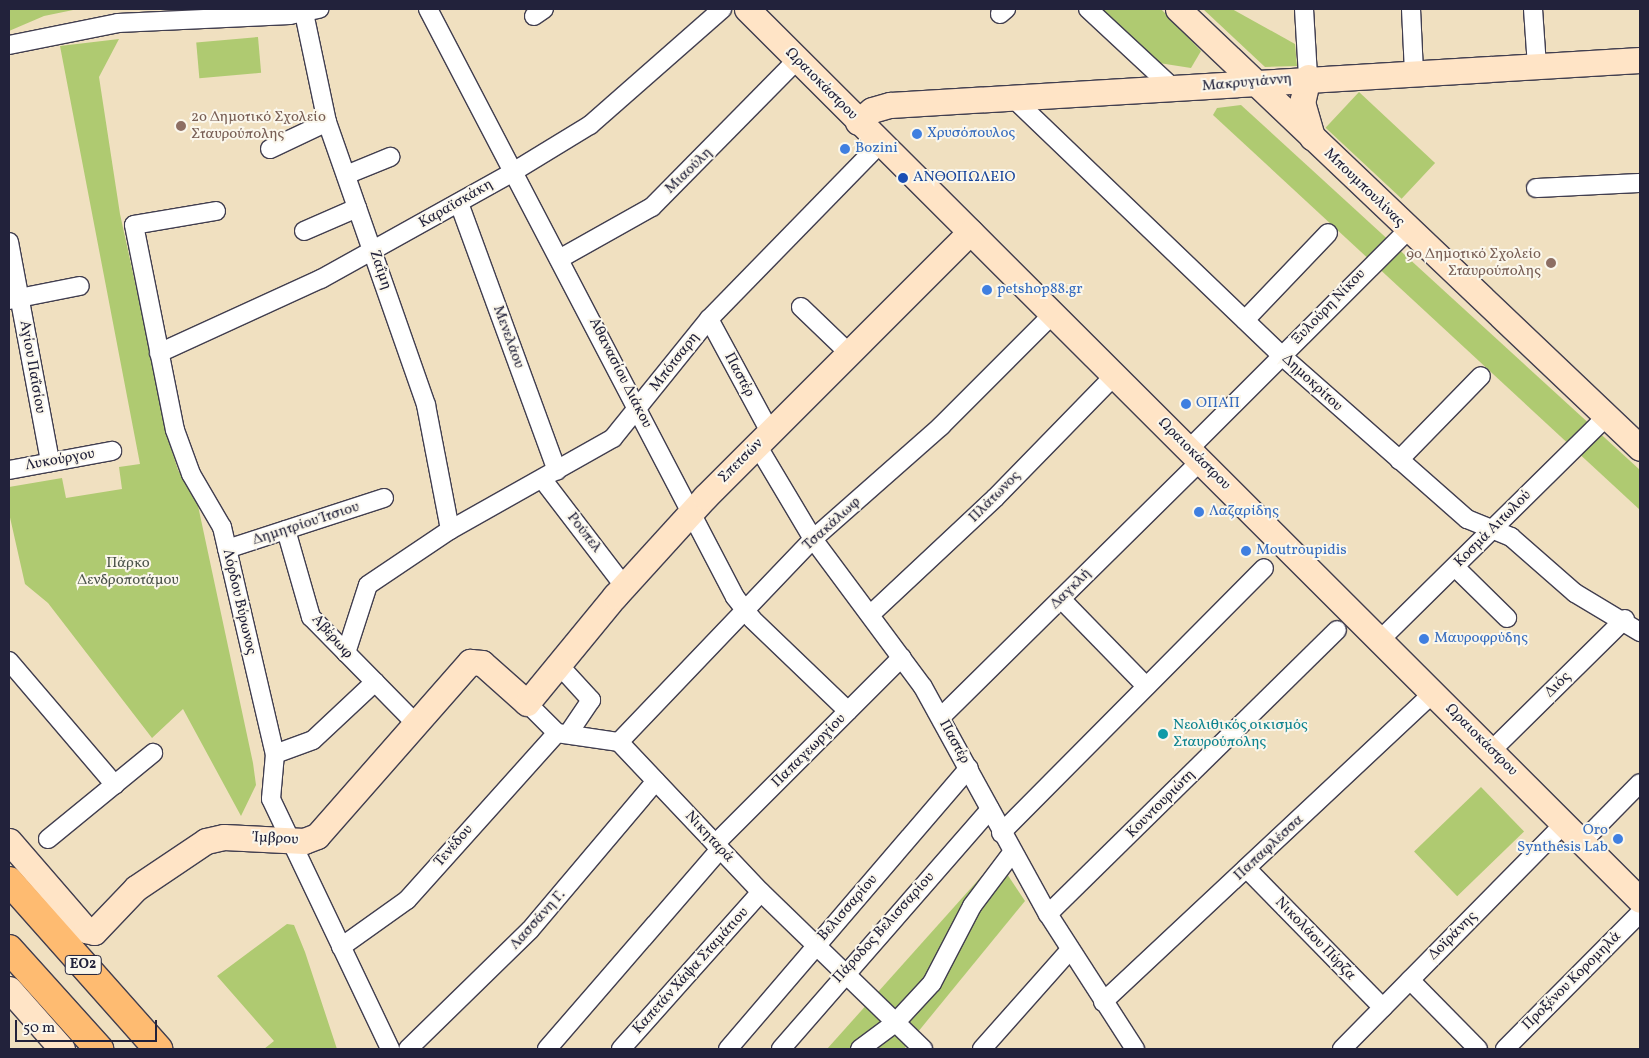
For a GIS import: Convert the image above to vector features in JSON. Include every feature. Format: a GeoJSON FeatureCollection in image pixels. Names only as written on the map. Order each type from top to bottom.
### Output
{"type":"FeatureCollection","features":[{"type":"Feature","properties":{"kind":"highway","name":"ΕΟ2"},"geometry":{"type":"LineString","coordinates":[[9,881],[158,1049]]}},
{"type":"Feature","properties":{"kind":"highway"},"geometry":{"type":"LineString","coordinates":[[9,949],[99,1049]]}},
{"type":"Feature","properties":{"kind":"street","name":"Αθανασίου Διάκου"},"geometry":{"type":"LineString","coordinates":[[428,9],[513,172],[561,258],[691,513],[744,610],[848,711]]}},
{"type":"Feature","properties":{"kind":"street","name":"Καραϊσκάκη"},"geometry":{"type":"LineString","coordinates":[[160,353],[374,251],[460,203],[590,125],[722,9]]}},
{"type":"Feature","properties":{"kind":"street","name":"Ωραιοκάστρου"},"geometry":{"type":"LineString","coordinates":[[747,9],[880,144],[1115,375],[1640,900]]}},
{"type":"Feature","properties":{"kind":"street"},"geometry":{"type":"LineString","coordinates":[[1088,9],[1174,89]]}},
{"type":"Feature","properties":{"kind":"street","name":"Μπουμπουλίνας"},"geometry":{"type":"LineString","coordinates":[[1178,9],[1252,82],[1640,448]]}},
{"type":"Feature","properties":{"kind":"street"},"geometry":{"type":"LineString","coordinates":[[1304,9],[1308,78],[1302,102],[1312,138]]}},
{"type":"Feature","properties":{"kind":"street"},"geometry":{"type":"LineString","coordinates":[[1412,9],[1414,72]]}},
{"type":"Feature","properties":{"kind":"street"},"geometry":{"type":"LineString","coordinates":[[1533,9],[1537,66]]}},
{"type":"Feature","properties":{"kind":"street"},"geometry":{"type":"LineString","coordinates":[[9,45],[88,26],[312,11]]}},
{"type":"Feature","properties":{"kind":"street","name":"Ζαΐμη"},"geometry":{"type":"LineString","coordinates":[[312,11],[327,122],[374,251],[426,405],[450,530]]}},
{"type":"Feature","properties":{"kind":"street","name":"Μιαούλη"},"geometry":{"type":"LineString","coordinates":[[561,258],[652,207],[797,60]]}},
{"type":"Feature","properties":{"kind":"street","name":"Μακρυγιάννη"},"geometry":{"type":"LineString","coordinates":[[858,122],[872,110],[890,105],[1012,96],[1174,89],[1308,78],[1640,60]]}},
{"type":"Feature","properties":{"kind":"street","name":"Δημοκρίτου"},"geometry":{"type":"LineString","coordinates":[[1012,96],[1282,356],[1467,519],[1511,537],[1585,599],[1625,619],[1640,632]]}},
{"type":"Feature","properties":{"kind":"street"},"geometry":{"type":"LineString","coordinates":[[270,150],[327,122]]}},
{"type":"Feature","properties":{"kind":"street","name":"Μπότσαρη"},"geometry":{"type":"LineString","coordinates":[[346,653],[368,585],[450,530],[550,476],[612,438],[639,409],[709,319],[880,144]]}},
{"type":"Feature","properties":{"kind":"street"},"geometry":{"type":"LineString","coordinates":[[346,175],[390,157]]}},
{"type":"Feature","properties":{"kind":"street"},"geometry":{"type":"LineString","coordinates":[[1536,188],[1640,183]]}},
{"type":"Feature","properties":{"kind":"street","name":"Μενελάου"},"geometry":{"type":"LineString","coordinates":[[460,203],[550,476]]}},
{"type":"Feature","properties":{"kind":"street"},"geometry":{"type":"LineString","coordinates":[[304,231],[357,208]]}},
{"type":"Feature","properties":{"kind":"street","name":"Λόρδου Βύρωνος"},"geometry":{"type":"LineString","coordinates":[[216,211],[134,225],[160,353],[180,448],[217,513],[227,549],[275,754],[269,791],[390,1049]]}},
{"type":"Feature","properties":{"kind":"street","name":"Ξυλούρη Νίκου"},"geometry":{"type":"LineString","coordinates":[[1195,455],[1282,356],[1408,230]]}},
{"type":"Feature","properties":{"kind":"street","name":"Σπετσών"},"geometry":{"type":"LineString","coordinates":[[526,704],[624,586],[691,513],[763,438],[970,232]]}},
{"type":"Feature","properties":{"kind":"street"},"geometry":{"type":"LineString","coordinates":[[1245,320],[1328,233]]}},
{"type":"Feature","properties":{"kind":"street","name":"Αγίου Παΐσίου"},"geometry":{"type":"LineString","coordinates":[[9,242],[14,299],[50,462]]}},
{"type":"Feature","properties":{"kind":"street"},"geometry":{"type":"LineString","coordinates":[[14,299],[80,286]]}},
{"type":"Feature","properties":{"kind":"street"},"geometry":{"type":"LineString","coordinates":[[801,307],[849,353]]}},
{"type":"Feature","properties":{"kind":"street","name":"Τσακάλωφ"},"geometry":{"type":"LineString","coordinates":[[619,742],[813,539],[941,426],[1053,314]]}},
{"type":"Feature","properties":{"kind":"street","name":"Παστέρ"},"geometry":{"type":"LineString","coordinates":[[709,319],[763,438],[813,539],[902,657],[941,717],[1001,833],[1048,914],[1134,1049]]}},
{"type":"Feature","properties":{"kind":"street","name":"Πλάτωνος"},"geometry":{"type":"LineString","coordinates":[[871,614],[995,498],[1115,375]]}},
{"type":"Feature","properties":{"kind":"street"},"geometry":{"type":"LineString","coordinates":[[1398,460],[1481,376]]}},
{"type":"Feature","properties":{"kind":"street","name":"Κοσμά Αιτωλού"},"geometry":{"type":"LineString","coordinates":[[1380,640],[1606,417]]}},
{"type":"Feature","properties":{"kind":"street","name":"Λυκούργου"},"geometry":{"type":"LineString","coordinates":[[9,470],[112,451]]}},
{"type":"Feature","properties":{"kind":"street","name":"Δαγκλή"},"geometry":{"type":"LineString","coordinates":[[941,717],[1061,599],[1195,455]]}},
{"type":"Feature","properties":{"kind":"street","name":"Ρούπελ"},"geometry":{"type":"LineString","coordinates":[[550,476],[624,586]]}},
{"type":"Feature","properties":{"kind":"street","name":"Δημητρίου Ίτσιου"},"geometry":{"type":"LineString","coordinates":[[227,549],[384,498]]}},
{"type":"Feature","properties":{"kind":"street","name":"Αβέρωφ"},"geometry":{"type":"LineString","coordinates":[[286,530],[311,617],[415,723]]}},
{"type":"Feature","properties":{"kind":"street"},"geometry":{"type":"LineString","coordinates":[[1455,567],[1507,618]]}},
{"type":"Feature","properties":{"kind":"street"},"geometry":{"type":"LineString","coordinates":[[1001,833],[1264,568]]}},
{"type":"Feature","properties":{"kind":"street"},"geometry":{"type":"LineString","coordinates":[[1061,599],[1146,686]]}},
{"type":"Feature","properties":{"kind":"street","name":"Διός"},"geometry":{"type":"LineString","coordinates":[[1491,751],[1625,619]]}},
{"type":"Feature","properties":{"kind":"street","name":"Κουντουριώτη"},"geometry":{"type":"LineString","coordinates":[[1048,914],[1337,630]]}},
{"type":"Feature","properties":{"kind":"street","name":"Παπαγεωργίου"},"geometry":{"type":"LineString","coordinates":[[547,1049],[718,847],[902,657]]}},
{"type":"Feature","properties":{"kind":"street"},"geometry":{"type":"LineString","coordinates":[[9,661],[115,785]]}},
{"type":"Feature","properties":{"kind":"street","name":"Ίμβρου"},"geometry":{"type":"LineString","coordinates":[[12,851],[91,933],[136,888],[202,843],[224,837],[292,842],[322,832],[463,667],[476,661],[526,704]]}},
{"type":"Feature","properties":{"kind":"street","name":"Τενέδου"},"geometry":{"type":"LineString","coordinates":[[341,947],[407,900],[591,700],[558,664]]}},
{"type":"Feature","properties":{"kind":"street"},"geometry":{"type":"LineString","coordinates":[[275,754],[313,740],[375,682]]}},
{"type":"Feature","properties":{"kind":"street","name":"Παπαφλέσσα"},"geometry":{"type":"LineString","coordinates":[[1103,1002],[1433,693]]}},
{"type":"Feature","properties":{"kind":"street"},"geometry":{"type":"LineString","coordinates":[[526,704],[562,733],[619,742]]}},
{"type":"Feature","properties":{"kind":"street","name":"Νικηταρά"},"geometry":{"type":"LineString","coordinates":[[619,742],[761,892],[895,1024],[923,1049]]}},
{"type":"Feature","properties":{"kind":"street"},"geometry":{"type":"LineString","coordinates":[[48,839],[153,753]]}},
{"type":"Feature","properties":{"kind":"street","name":"Βελισσαρίου"},"geometry":{"type":"LineString","coordinates":[[728,1049],[969,768]]}},
{"type":"Feature","properties":{"kind":"street","name":"Λασσάνη Γ."},"geometry":{"type":"LineString","coordinates":[[408,1049],[517,944],[656,781]]}},
{"type":"Feature","properties":{"kind":"street"},"geometry":{"type":"LineString","coordinates":[[1582,841],[1640,783]]}},
{"type":"Feature","properties":{"kind":"street","name":"Πάροδος Βελισσαρίου"},"geometry":{"type":"LineString","coordinates":[[781,1049],[844,972],[990,809]]}},
{"type":"Feature","properties":{"kind":"street","name":"Δοϊράνης"},"geometry":{"type":"LineString","coordinates":[[1342,1049],[1565,823]]}},
{"type":"Feature","properties":{"kind":"street"},"geometry":{"type":"LineString","coordinates":[[860,1049],[895,1024],[932,983],[972,906],[1012,852]]}},
{"type":"Feature","properties":{"kind":"street","name":"Νικολάου Πύρζα"},"geometry":{"type":"LineString","coordinates":[[1247,869],[1383,1008]]}},
{"type":"Feature","properties":{"kind":"street","name":"Καπετάν Χάψα Σταμάτιου"},"geometry":{"type":"LineString","coordinates":[[621,1049],[761,892]]}},
{"type":"Feature","properties":{"kind":"street","name":"Προξένου Κορομηλά"},"geometry":{"type":"LineString","coordinates":[[1504,1049],[1640,913]]}},
{"type":"Feature","properties":{"kind":"street"},"geometry":{"type":"LineString","coordinates":[[982,1049],[1070,950]]}},
{"type":"Feature","properties":{"kind":"street"},"geometry":{"type":"LineString","coordinates":[[1410,980],[1478,1049]]}},
{"type":"Feature","properties":{"kind":"street"},"geometry":{"type":"LineString","coordinates":[[9,989],[62,1049]]}},
{"type":"Feature","properties":{"kind":"green space"},"geometry":{"type":"Polygon","coordinates":[[[9,9],[78,9],[44,16],[9,31],[9,9]]]}},
{"type":"Feature","properties":{"kind":"green space"},"geometry":{"type":"Polygon","coordinates":[[[1101,9],[1161,9],[1201,51],[1191,68],[1159,63],[1101,9]]]}},
{"type":"Feature","properties":{"kind":"green space"},"geometry":{"type":"Polygon","coordinates":[[[1203,9],[1232,9],[1295,44],[1297,66],[1265,67],[1203,9]]]}},
{"type":"Feature","properties":{"kind":"green space"},"geometry":{"type":"Polygon","coordinates":[[[258,37],[261,73],[199,78],[196,42],[258,37]]]}},
{"type":"Feature","properties":{"kind":"green space","name":"Πάρκο Δενδροποτάμου"},"geometry":{"type":"Polygon","coordinates":[[[119,39],[99,77],[120,214],[172,451],[178,470],[197,501],[253,763],[256,785],[241,816],[183,709],[152,738],[48,603],[25,584],[9,513],[9,487],[62,478],[66,498],[122,489],[119,467],[140,464],[60,46],[119,39]]]}},
{"type":"Feature","properties":{"kind":"green space"},"geometry":{"type":"Polygon","coordinates":[[[1359,92],[1435,163],[1402,199],[1326,128],[1359,92]]]}},
{"type":"Feature","properties":{"kind":"green space"},"geometry":{"type":"Polygon","coordinates":[[[1241,105],[1640,470],[1640,510],[1213,115],[1217,108],[1241,105]]]}},
{"type":"Feature","properties":{"kind":"green space"},"geometry":{"type":"Polygon","coordinates":[[[1481,787],[1524,832],[1457,896],[1414,852],[1481,787]]]}},
{"type":"Feature","properties":{"kind":"green space"},"geometry":{"type":"Polygon","coordinates":[[[997,859],[1025,901],[904,1049],[827,1049],[997,859]]]}},
{"type":"Feature","properties":{"kind":"green space"},"geometry":{"type":"Polygon","coordinates":[[[287,924],[294,925],[305,952],[337,1049],[264,1049],[274,1041],[217,976],[287,924]]]}},
{"type":"Feature","properties":{"kind":"place","name":"2ο Δημοτικό Σχολείο Σταυρούπολης"},"geometry":{"type":"Point","coordinates":[181,126]}},
{"type":"Feature","properties":{"kind":"place","name":"Χρυσόπουλος"},"geometry":{"type":"Point","coordinates":[917,134]}},
{"type":"Feature","properties":{"kind":"place","name":"Bozini"},"geometry":{"type":"Point","coordinates":[845,149]}},
{"type":"Feature","properties":{"kind":"place","name":"ΑΝΘΟΠΩΛΕΙΟ"},"geometry":{"type":"Point","coordinates":[903,178]}},
{"type":"Feature","properties":{"kind":"place","name":"9ο Δημοτικό Σχολείο Σταυρούπολης"},"geometry":{"type":"Point","coordinates":[1551,263]}},
{"type":"Feature","properties":{"kind":"place","name":"petshop88.gr"},"geometry":{"type":"Point","coordinates":[987,290]}},
{"type":"Feature","properties":{"kind":"place","name":"ΟΠΑΠ"},"geometry":{"type":"Point","coordinates":[1186,404]}},
{"type":"Feature","properties":{"kind":"place","name":"Λαζαρίδης"},"geometry":{"type":"Point","coordinates":[1199,512]}},
{"type":"Feature","properties":{"kind":"place","name":"Moutroupidis"},"geometry":{"type":"Point","coordinates":[1246,551]}},
{"type":"Feature","properties":{"kind":"place","name":"Μαυροφρύδης"},"geometry":{"type":"Point","coordinates":[1424,639]}},
{"type":"Feature","properties":{"kind":"place","name":"Νεολιθικός οικισμός Σταυρούπολης"},"geometry":{"type":"Point","coordinates":[1163,734]}},
{"type":"Feature","properties":{"kind":"place","name":"Oro Synthesis Lab"},"geometry":{"type":"Point","coordinates":[1618,839]}}]}
